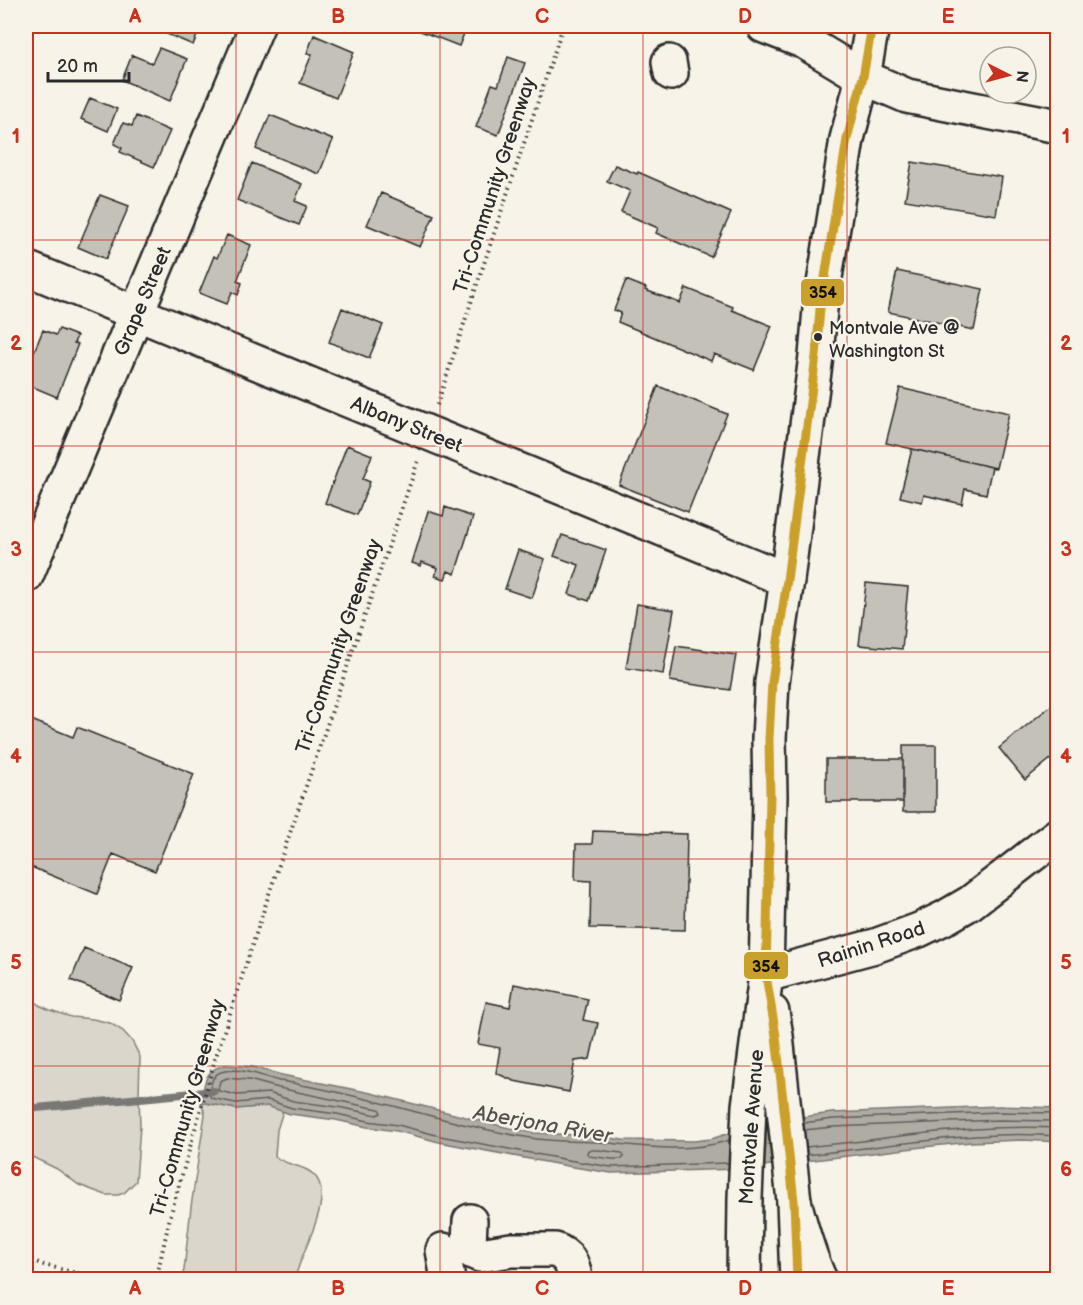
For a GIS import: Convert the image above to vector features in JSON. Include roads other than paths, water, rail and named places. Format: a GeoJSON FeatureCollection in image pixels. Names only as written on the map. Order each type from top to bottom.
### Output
{"type":"FeatureCollection","features":[{"type":"Feature","properties":{"kind":"main road","name":"Grape Street"},"geometry":{"type":"LineString","coordinates":[[26,576],[257,26]]}},
{"type":"Feature","properties":{"kind":"main road"},"geometry":{"type":"LineString","coordinates":[[764,26],[805,42],[863,77],[907,96],[1058,126]]}},
{"type":"Feature","properties":{"kind":"main road","name":"Montvale Avenue"},"geometry":{"type":"LineString","coordinates":[[744,1280],[744,1198],[749,1106],[766,975],[769,739],[772,682],[816,356],[820,309],[847,139],[863,77],[872,26]]}},
{"type":"Feature","properties":{"kind":"main road","name":"Albany Street"},"geometry":{"type":"LineString","coordinates":[[26,268],[787,580]]}},
{"type":"Feature","properties":{"kind":"main road","name":"Rainin Road"},"geometry":{"type":"LineString","coordinates":[[766,975],[875,946],[919,930],[970,903],[1058,835]]}},
{"type":"Feature","properties":{"kind":"main road","name":"Montvale Avenue"},"geometry":{"type":"LineString","coordinates":[[766,975],[776,1036],[794,1201],[797,1280]]}},
{"type":"Feature","properties":{"kind":"main road"},"geometry":{"type":"LineString","coordinates":[[794,1201],[805,1241],[820,1280]]}},
{"type":"Feature","properties":{"kind":"main road"},"geometry":{"type":"LineString","coordinates":[[470,1221],[469,1245],[473,1252],[483,1256],[511,1250],[555,1250],[572,1264],[575,1280]]}},
{"type":"Feature","properties":{"kind":"water"},"geometry":{"type":"Polygon","coordinates":[[[225,1065],[252,1067],[371,1093],[534,1133],[599,1136],[623,1140],[694,1141],[796,1118],[832,1113],[999,1106],[1057,1108],[1058,1142],[1023,1140],[971,1142],[738,1169],[611,1173],[439,1142],[397,1131],[290,1114],[267,1106],[236,1109],[201,1102],[206,1078],[213,1070],[225,1065]]]}},
{"type":"Feature","properties":{"kind":"waterway","name":"Aberjona River"},"geometry":{"type":"LineString","coordinates":[[26,1109],[214,1091]]}},
{"type":"Feature","properties":{"kind":"place","name":"Montvale Ave @ Washington St"},"geometry":{"type":"Point","coordinates":[818,337]}}]}
